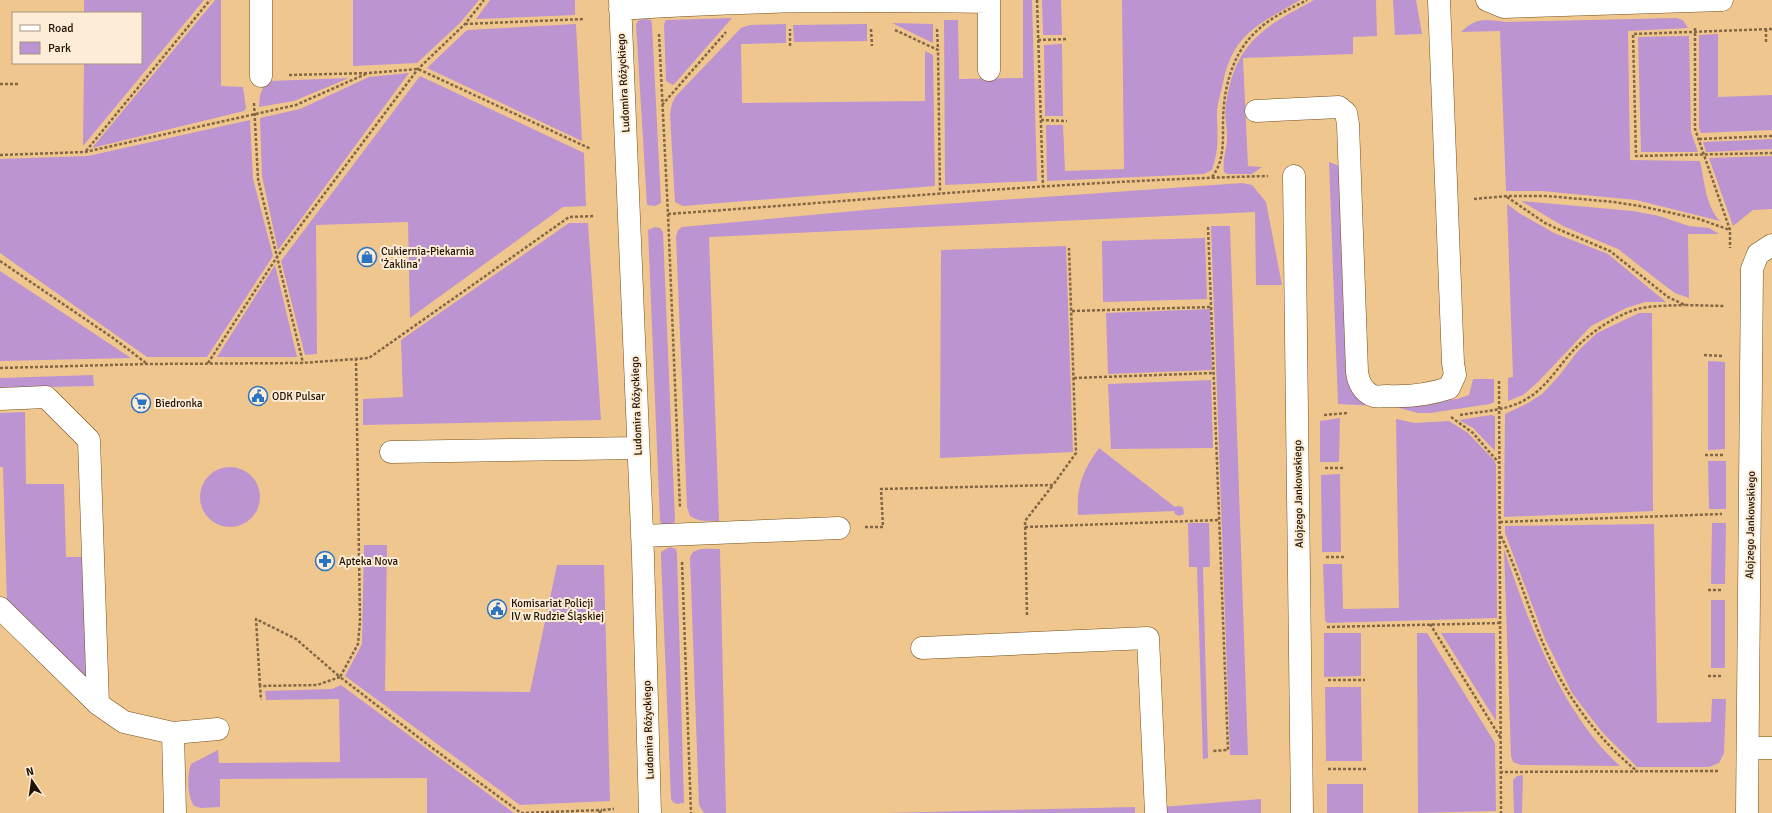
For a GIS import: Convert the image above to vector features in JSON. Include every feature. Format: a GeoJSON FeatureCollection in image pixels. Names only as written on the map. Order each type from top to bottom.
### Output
{"type":"FeatureCollection","features":[{"type":"Feature","properties":{"kind":"street"},"geometry":{"type":"LineString","coordinates":[[261,0],[261,76]]}},
{"type":"Feature","properties":{"kind":"street"},"geometry":{"type":"LineString","coordinates":[[1256,110],[1339,107],[1346,113],[1348,124],[1356,364],[1358,382],[1365,390],[1374,396],[1431,394],[1449,388],[1455,375],[1453,363],[1439,0]]}},
{"type":"Feature","properties":{"kind":"street"},"geometry":{"type":"LineString","coordinates":[[1487,0],[1504,7],[1722,0]]}},
{"type":"Feature","properties":{"kind":"street"},"geometry":{"type":"LineString","coordinates":[[620,4],[657,6],[749,1],[989,1],[989,70]]}},
{"type":"Feature","properties":{"kind":"street","name":"Ludomira Różyckiego"},"geometry":{"type":"LineString","coordinates":[[620,4],[630,216],[642,536],[650,813]]}},
{"type":"Feature","properties":{"kind":"street","name":"Alojzego Jankowskiego"},"geometry":{"type":"LineString","coordinates":[[1294,176],[1302,813]]}},
{"type":"Feature","properties":{"kind":"street","name":"Alojzego Jankowskiego"},"geometry":{"type":"LineString","coordinates":[[1747,813],[1752,269],[1758,254],[1772,245]]}},
{"type":"Feature","properties":{"kind":"street"},"geometry":{"type":"LineString","coordinates":[[0,399],[46,397],[88,440],[98,704]]}},
{"type":"Feature","properties":{"kind":"street"},"geometry":{"type":"LineString","coordinates":[[391,452],[638,448]]}},
{"type":"Feature","properties":{"kind":"street"},"geometry":{"type":"LineString","coordinates":[[642,536],[839,528]]}},
{"type":"Feature","properties":{"kind":"street"},"geometry":{"type":"LineString","coordinates":[[0,608],[98,704],[124,722],[173,733],[218,729]]}},
{"type":"Feature","properties":{"kind":"street"},"geometry":{"type":"LineString","coordinates":[[922,648],[1148,638],[1156,813]]}},
{"type":"Feature","properties":{"kind":"street"},"geometry":{"type":"LineString","coordinates":[[173,733],[175,813]]}},
{"type":"Feature","properties":{"kind":"street"},"geometry":{"type":"LineString","coordinates":[[1748,748],[1772,748]]}},
{"type":"Feature","properties":{"kind":"path"},"geometry":{"type":"LineString","coordinates":[[85,152],[210,0]]}},
{"type":"Feature","properties":{"kind":"path"},"geometry":{"type":"LineString","coordinates":[[208,363],[277,257],[418,69],[465,24],[484,0]]}},
{"type":"Feature","properties":{"kind":"path"},"geometry":{"type":"LineString","coordinates":[[1037,0],[1042,187]]}},
{"type":"Feature","properties":{"kind":"path"},"geometry":{"type":"LineString","coordinates":[[1212,178],[1216,172],[1221,156],[1223,106],[1232,68],[1238,54],[1248,39],[1260,27],[1307,0]]}},
{"type":"Feature","properties":{"kind":"path"},"geometry":{"type":"LineString","coordinates":[[1695,1],[1695,129],[1730,230],[1730,253]]}},
{"type":"Feature","properties":{"kind":"path"},"geometry":{"type":"LineString","coordinates":[[657,6],[668,214],[691,813]]}},
{"type":"Feature","properties":{"kind":"path"},"geometry":{"type":"LineString","coordinates":[[465,24],[584,19]]}},
{"type":"Feature","properties":{"kind":"path"},"geometry":{"type":"LineString","coordinates":[[790,25],[790,46]]}},
{"type":"Feature","properties":{"kind":"path"},"geometry":{"type":"LineString","coordinates":[[871,25],[872,46]]}},
{"type":"Feature","properties":{"kind":"path"},"geometry":{"type":"LineString","coordinates":[[891,28],[938,50],[940,193]]}},
{"type":"Feature","properties":{"kind":"path"},"geometry":{"type":"LineString","coordinates":[[662,105],[728,29]]}},
{"type":"Feature","properties":{"kind":"path"},"geometry":{"type":"LineString","coordinates":[[1766,29],[1766,42]]}},
{"type":"Feature","properties":{"kind":"path"},"geometry":{"type":"LineString","coordinates":[[1772,29],[1633,34],[1636,156],[1704,156],[1772,153]]}},
{"type":"Feature","properties":{"kind":"path"},"geometry":{"type":"LineString","coordinates":[[1038,40],[1066,39]]}},
{"type":"Feature","properties":{"kind":"path"},"geometry":{"type":"LineString","coordinates":[[261,76],[369,73],[418,69],[591,149]]}},
{"type":"Feature","properties":{"kind":"path"},"geometry":{"type":"LineString","coordinates":[[0,155],[85,152],[296,105],[369,73]]}},
{"type":"Feature","properties":{"kind":"path"},"geometry":{"type":"LineString","coordinates":[[0,84],[18,84]]}},
{"type":"Feature","properties":{"kind":"path"},"geometry":{"type":"LineString","coordinates":[[254,114],[258,179],[303,363]]}},
{"type":"Feature","properties":{"kind":"path"},"geometry":{"type":"LineString","coordinates":[[1041,120],[1067,121]]}},
{"type":"Feature","properties":{"kind":"path"},"geometry":{"type":"LineString","coordinates":[[1698,139],[1772,136]]}},
{"type":"Feature","properties":{"kind":"path"},"geometry":{"type":"LineString","coordinates":[[668,214],[940,193],[1150,180],[1294,176]]}},
{"type":"Feature","properties":{"kind":"path"},"geometry":{"type":"LineString","coordinates":[[1467,198],[1482,199],[1507,196],[1547,196],[1640,206],[1699,219],[1730,230]]}},
{"type":"Feature","properties":{"kind":"path"},"geometry":{"type":"LineString","coordinates":[[1507,196],[1545,222],[1610,251],[1668,297],[1685,305]]}},
{"type":"Feature","properties":{"kind":"path"},"geometry":{"type":"LineString","coordinates":[[0,368],[147,364],[303,363],[369,358],[569,217],[595,216]]}},
{"type":"Feature","properties":{"kind":"path"},"geometry":{"type":"LineString","coordinates":[[1208,228],[1228,750],[1212,751]]}},
{"type":"Feature","properties":{"kind":"path"},"geometry":{"type":"LineString","coordinates":[[1028,644],[1025,521],[1076,453],[1069,248]]}},
{"type":"Feature","properties":{"kind":"path"},"geometry":{"type":"LineString","coordinates":[[0,261],[113,338],[147,364]]}},
{"type":"Feature","properties":{"kind":"path"},"geometry":{"type":"LineString","coordinates":[[1499,463],[1473,434],[1449,416],[1499,409],[1511,406],[1528,398],[1543,386],[1579,344],[1594,331],[1634,310],[1653,306],[1730,306]]}},
{"type":"Feature","properties":{"kind":"path"},"geometry":{"type":"LineString","coordinates":[[1072,311],[1211,307]]}},
{"type":"Feature","properties":{"kind":"path"},"geometry":{"type":"LineString","coordinates":[[1704,355],[1729,356]]}},
{"type":"Feature","properties":{"kind":"path"},"geometry":{"type":"LineString","coordinates":[[260,686],[317,685],[340,677],[358,644],[360,621],[356,358]]}},
{"type":"Feature","properties":{"kind":"path"},"geometry":{"type":"LineString","coordinates":[[1074,378],[1214,373]]}},
{"type":"Feature","properties":{"kind":"path"},"geometry":{"type":"LineString","coordinates":[[1498,381],[1501,622],[1501,813]]}},
{"type":"Feature","properties":{"kind":"path"},"geometry":{"type":"LineString","coordinates":[[1297,415],[1320,415],[1354,412]]}},
{"type":"Feature","properties":{"kind":"path"},"geometry":{"type":"LineString","coordinates":[[1705,455],[1730,454]]}},
{"type":"Feature","properties":{"kind":"path"},"geometry":{"type":"LineString","coordinates":[[1322,468],[1345,468]]}},
{"type":"Feature","properties":{"kind":"path"},"geometry":{"type":"LineString","coordinates":[[839,528],[883,527],[881,489],[1053,485]]}},
{"type":"Feature","properties":{"kind":"path"},"geometry":{"type":"LineString","coordinates":[[1500,522],[1730,514]]}},
{"type":"Feature","properties":{"kind":"path"},"geometry":{"type":"LineString","coordinates":[[1025,527],[1219,520]]}},
{"type":"Feature","properties":{"kind":"path"},"geometry":{"type":"LineString","coordinates":[[1500,534],[1521,582],[1542,641],[1569,694],[1584,716],[1618,755],[1638,772]]}},
{"type":"Feature","properties":{"kind":"path"},"geometry":{"type":"LineString","coordinates":[[1324,557],[1346,557]]}},
{"type":"Feature","properties":{"kind":"path"},"geometry":{"type":"LineString","coordinates":[[1708,590],[1722,590]]}},
{"type":"Feature","properties":{"kind":"path"},"geometry":{"type":"LineString","coordinates":[[261,700],[256,619],[296,639],[340,677],[431,747],[521,813],[614,809]]}},
{"type":"Feature","properties":{"kind":"path"},"geometry":{"type":"LineString","coordinates":[[1325,627],[1501,622]]}},
{"type":"Feature","properties":{"kind":"path"},"geometry":{"type":"LineString","coordinates":[[1430,624],[1500,737]]}},
{"type":"Feature","properties":{"kind":"path"},"geometry":{"type":"LineString","coordinates":[[1327,680],[1365,680]]}},
{"type":"Feature","properties":{"kind":"path"},"geometry":{"type":"LineString","coordinates":[[1321,769],[1366,769]]}},
{"type":"Feature","properties":{"kind":"path"},"geometry":{"type":"LineString","coordinates":[[1500,772],[1722,771]]}},
{"type":"Feature","properties":{"kind":"path"},"geometry":{"type":"LineString","coordinates":[[599,813],[602,810]]}},
{"type":"Feature","properties":{"kind":"green space"},"geometry":{"type":"Polygon","coordinates":[[[84,0],[204,0],[83,146],[84,64],[142,64],[142,12],[84,12],[84,0]]]}},
{"type":"Feature","properties":{"kind":"green space"},"geometry":{"type":"Polygon","coordinates":[[[215,0],[221,0],[221,86],[243,87],[246,108],[244,111],[92,148],[215,0]]]}},
{"type":"Feature","properties":{"kind":"green space"},"geometry":{"type":"Polygon","coordinates":[[[353,0],[479,0],[460,23],[417,63],[353,66],[353,0]]]}},
{"type":"Feature","properties":{"kind":"green space"},"geometry":{"type":"Polygon","coordinates":[[[490,0],[575,0],[575,15],[476,19],[490,0]]]}},
{"type":"Feature","properties":{"kind":"green space"},"geometry":{"type":"Polygon","coordinates":[[[1023,0],[1032,0],[1037,181],[945,185],[944,20],[958,20],[959,79],[1023,78],[1023,0]]]}},
{"type":"Feature","properties":{"kind":"green space"},"geometry":{"type":"Polygon","coordinates":[[[1042,0],[1061,0],[1062,35],[1043,35],[1042,0]]]}},
{"type":"Feature","properties":{"kind":"green space"},"geometry":{"type":"Polygon","coordinates":[[[1122,0],[1300,0],[1272,16],[1250,32],[1241,41],[1234,52],[1228,66],[1218,103],[1217,147],[1215,162],[1212,170],[1204,174],[1047,181],[1046,125],[1063,125],[1065,171],[1124,169],[1122,0]]]}},
{"type":"Feature","properties":{"kind":"green space"},"geometry":{"type":"Polygon","coordinates":[[[1314,0],[1376,0],[1377,36],[1353,37],[1353,54],[1243,58],[1248,166],[1262,167],[1252,174],[1227,174],[1224,172],[1227,138],[1225,108],[1230,83],[1237,65],[1245,51],[1267,28],[1314,0]]]}},
{"type":"Feature","properties":{"kind":"green space"},"geometry":{"type":"Polygon","coordinates":[[[1393,0],[1416,0],[1422,34],[1395,35],[1393,0]]]}},
{"type":"Feature","properties":{"kind":"green space"},"geometry":{"type":"Polygon","coordinates":[[[732,18],[673,85],[666,81],[664,24],[666,20],[732,18]]]}},
{"type":"Feature","properties":{"kind":"green space"},"geometry":{"type":"Polygon","coordinates":[[[1676,18],[1683,20],[1688,28],[1628,31],[1630,160],[1700,161],[1708,201],[1715,215],[1720,221],[1636,200],[1542,191],[1506,191],[1500,31],[1461,32],[1466,27],[1482,20],[1506,22],[1676,18]]]}},
{"type":"Feature","properties":{"kind":"green space"},"geometry":{"type":"Polygon","coordinates":[[[639,20],[651,20],[652,24],[661,203],[655,206],[647,205],[636,24],[639,20]]]}},
{"type":"Feature","properties":{"kind":"green space"},"geometry":{"type":"Polygon","coordinates":[[[892,23],[933,24],[933,43],[892,23]]]}},
{"type":"Feature","properties":{"kind":"green space"},"geometry":{"type":"Polygon","coordinates":[[[576,24],[582,141],[427,68],[467,30],[576,24]]]}},
{"type":"Feature","properties":{"kind":"green space"},"geometry":{"type":"Polygon","coordinates":[[[786,24],[786,43],[741,44],[742,103],[925,101],[925,51],[933,55],[935,186],[683,206],[675,202],[670,114],[675,97],[741,28],[750,25],[786,24]]]}},
{"type":"Feature","properties":{"kind":"green space"},"geometry":{"type":"Polygon","coordinates":[[[867,24],[867,41],[794,42],[793,25],[867,24]]]}},
{"type":"Feature","properties":{"kind":"green space"},"geometry":{"type":"Polygon","coordinates":[[[1718,34],[1718,97],[1772,95],[1772,130],[1701,133],[1699,128],[1699,35],[1718,34]]]}},
{"type":"Feature","properties":{"kind":"green space"},"geometry":{"type":"Polygon","coordinates":[[[1689,36],[1691,132],[1698,152],[1641,152],[1638,37],[1689,36]]]}},
{"type":"Feature","properties":{"kind":"green space"},"geometry":{"type":"Polygon","coordinates":[[[1062,44],[1063,116],[1045,116],[1044,45],[1062,44]]]}},
{"type":"Feature","properties":{"kind":"green space"},"geometry":{"type":"Polygon","coordinates":[[[409,73],[278,250],[262,176],[260,118],[300,109],[369,77],[409,73]]]}},
{"type":"Feature","properties":{"kind":"green space"},"geometry":{"type":"Polygon","coordinates":[[[420,76],[584,153],[586,206],[563,207],[410,318],[408,222],[316,225],[317,354],[305,355],[281,261],[420,76]]]}},
{"type":"Feature","properties":{"kind":"green space"},"geometry":{"type":"Polygon","coordinates":[[[349,78],[294,101],[259,107],[261,92],[264,86],[270,81],[349,78]]]}},
{"type":"Feature","properties":{"kind":"green space"},"geometry":{"type":"Polygon","coordinates":[[[250,120],[253,179],[273,256],[207,357],[147,357],[0,253],[0,159],[88,156],[250,120]]]}},
{"type":"Feature","properties":{"kind":"green space"},"geometry":{"type":"Polygon","coordinates":[[[1772,139],[1772,149],[1706,152],[1703,142],[1772,139]]]}},
{"type":"Feature","properties":{"kind":"green space"},"geometry":{"type":"Polygon","coordinates":[[[1772,156],[1772,209],[1753,210],[1733,226],[1709,158],[1772,156]]]}},
{"type":"Feature","properties":{"kind":"green space"},"geometry":{"type":"Polygon","coordinates":[[[1329,162],[1340,166],[1348,381],[1420,403],[1457,399],[1469,395],[1473,379],[1494,379],[1494,402],[1490,404],[1430,413],[1418,413],[1396,407],[1338,404],[1329,162]]]}},
{"type":"Feature","properties":{"kind":"green space"},"geometry":{"type":"Polygon","coordinates":[[[1242,183],[1252,185],[1266,202],[1282,285],[1256,285],[1255,212],[709,237],[719,521],[700,520],[690,516],[687,507],[676,236],[678,230],[682,227],[887,208],[1242,183]]]}},
{"type":"Feature","properties":{"kind":"green space"},"geometry":{"type":"Polygon","coordinates":[[[1521,201],[1633,211],[1659,216],[1689,226],[1709,228],[1719,234],[1688,234],[1689,298],[1675,293],[1618,249],[1563,226],[1521,201]]]}},
{"type":"Feature","properties":{"kind":"green space"},"geometry":{"type":"Polygon","coordinates":[[[1507,204],[1519,213],[1554,233],[1608,254],[1666,302],[1645,302],[1626,308],[1591,326],[1538,382],[1523,395],[1508,401],[1508,378],[1513,377],[1507,204]]]}},
{"type":"Feature","properties":{"kind":"green space"},"geometry":{"type":"Polygon","coordinates":[[[569,223],[588,223],[601,420],[363,425],[363,399],[403,397],[401,340],[569,223]]]}},
{"type":"Feature","properties":{"kind":"green space"},"geometry":{"type":"Polygon","coordinates":[[[1211,226],[1230,226],[1248,755],[1230,755],[1211,226]]]}},
{"type":"Feature","properties":{"kind":"green space"},"geometry":{"type":"Polygon","coordinates":[[[655,227],[660,228],[663,232],[675,521],[673,525],[662,525],[660,521],[648,230],[655,227]]]}},
{"type":"Feature","properties":{"kind":"green space"},"geometry":{"type":"Polygon","coordinates":[[[1205,238],[1207,299],[1103,302],[1102,241],[1205,238]]]}},
{"type":"Feature","properties":{"kind":"green space"},"geometry":{"type":"Polygon","coordinates":[[[1066,246],[1073,452],[940,458],[941,250],[1066,246]]]}},
{"type":"Feature","properties":{"kind":"green space"},"geometry":{"type":"Polygon","coordinates":[[[275,265],[297,357],[217,357],[275,265]]]}},
{"type":"Feature","properties":{"kind":"green space"},"geometry":{"type":"Polygon","coordinates":[[[0,271],[131,358],[0,361],[0,271]]]}},
{"type":"Feature","properties":{"kind":"green space"},"geometry":{"type":"Polygon","coordinates":[[[1210,309],[1212,370],[1108,374],[1106,313],[1210,309]]]}},
{"type":"Feature","properties":{"kind":"green space"},"geometry":{"type":"Polygon","coordinates":[[[1639,313],[1652,313],[1653,511],[1504,517],[1505,414],[1528,403],[1542,394],[1558,377],[1578,351],[1597,333],[1639,313]]]}},
{"type":"Feature","properties":{"kind":"green space"},"geometry":{"type":"Polygon","coordinates":[[[1708,361],[1725,362],[1725,449],[1708,450],[1708,361]]]}},
{"type":"Feature","properties":{"kind":"green space"},"geometry":{"type":"Polygon","coordinates":[[[93,375],[94,386],[0,388],[0,378],[93,375]]]}},
{"type":"Feature","properties":{"kind":"green space"},"geometry":{"type":"Polygon","coordinates":[[[1211,380],[1213,448],[1111,449],[1108,384],[1211,380]]]}},
{"type":"Feature","properties":{"kind":"green space"},"geometry":{"type":"Polygon","coordinates":[[[25,412],[26,484],[64,484],[66,557],[83,557],[87,678],[7,605],[3,467],[0,467],[0,413],[25,412]]]}},
{"type":"Feature","properties":{"kind":"green space"},"geometry":{"type":"Polygon","coordinates":[[[1491,415],[1495,416],[1495,451],[1473,428],[1459,420],[1491,415]]]}},
{"type":"Feature","properties":{"kind":"green space"},"geometry":{"type":"Polygon","coordinates":[[[1340,418],[1339,462],[1320,462],[1320,421],[1340,418]]]}},
{"type":"Feature","properties":{"kind":"green space"},"geometry":{"type":"Polygon","coordinates":[[[1396,419],[1415,423],[1449,421],[1468,433],[1494,460],[1496,465],[1497,618],[1327,623],[1325,620],[1323,564],[1342,564],[1343,609],[1399,608],[1396,419]]]}},
{"type":"Feature","properties":{"kind":"green space"},"geometry":{"type":"Polygon","coordinates":[[[1099,448],[1175,507],[1183,507],[1184,514],[1179,516],[1175,514],[1174,511],[1078,515],[1078,496],[1082,479],[1085,471],[1099,448]]]}},
{"type":"Feature","properties":{"kind":"green space"},"geometry":{"type":"Polygon","coordinates":[[[1708,461],[1726,461],[1726,509],[1709,509],[1708,461]]]}},
{"type":"Feature","properties":{"kind":"green space"},"geometry":{"type":"Polygon","coordinates":[[[230,467],[246,472],[251,476],[255,481],[260,497],[255,513],[251,518],[246,522],[230,527],[214,522],[209,518],[205,513],[200,497],[205,481],[209,476],[214,472],[230,467]]]}},
{"type":"Feature","properties":{"kind":"green space"},"geometry":{"type":"Polygon","coordinates":[[[1340,474],[1341,552],[1322,552],[1321,475],[1340,474]]]}},
{"type":"Feature","properties":{"kind":"green space"},"geometry":{"type":"Polygon","coordinates":[[[1188,523],[1209,523],[1210,567],[1203,567],[1208,758],[1203,759],[1197,567],[1189,567],[1188,523]]]}},
{"type":"Feature","properties":{"kind":"green space"},"geometry":{"type":"Polygon","coordinates":[[[1712,523],[1726,523],[1725,584],[1711,584],[1712,523]]]}},
{"type":"Feature","properties":{"kind":"green space"},"geometry":{"type":"Polygon","coordinates":[[[1654,524],[1657,723],[1711,722],[1712,699],[1726,699],[1724,753],[1719,763],[1709,767],[1637,767],[1602,732],[1572,693],[1545,639],[1505,533],[1505,526],[1654,524]]]}},
{"type":"Feature","properties":{"kind":"green space"},"geometry":{"type":"Polygon","coordinates":[[[364,545],[387,545],[385,691],[530,692],[557,565],[604,565],[610,801],[520,805],[345,676],[362,644],[364,545]]]}},
{"type":"Feature","properties":{"kind":"green space"},"geometry":{"type":"Polygon","coordinates":[[[670,547],[676,549],[677,554],[684,803],[677,804],[671,799],[661,556],[661,552],[670,547]]]}},
{"type":"Feature","properties":{"kind":"green space"},"geometry":{"type":"Polygon","coordinates":[[[720,549],[726,813],[704,813],[699,805],[690,558],[691,554],[698,550],[720,549]]]}},
{"type":"Feature","properties":{"kind":"green space"},"geometry":{"type":"Polygon","coordinates":[[[1504,549],[1531,625],[1553,674],[1580,719],[1599,744],[1620,766],[1521,765],[1513,762],[1511,756],[1504,549]]]}},
{"type":"Feature","properties":{"kind":"green space"},"geometry":{"type":"Polygon","coordinates":[[[1711,600],[1725,600],[1725,668],[1711,668],[1711,600]]]}},
{"type":"Feature","properties":{"kind":"green space"},"geometry":{"type":"Polygon","coordinates":[[[1324,633],[1361,633],[1361,676],[1324,677],[1324,633]]]}},
{"type":"Feature","properties":{"kind":"green space"},"geometry":{"type":"Polygon","coordinates":[[[1417,633],[1427,633],[1495,743],[1496,811],[1418,813],[1417,633]]]}},
{"type":"Feature","properties":{"kind":"green space"},"geometry":{"type":"Polygon","coordinates":[[[1441,633],[1495,633],[1496,721],[1441,633]]]}},
{"type":"Feature","properties":{"kind":"green space"},"geometry":{"type":"Polygon","coordinates":[[[341,685],[514,813],[427,813],[427,778],[220,779],[220,807],[201,808],[194,806],[190,797],[188,785],[191,764],[218,750],[219,763],[340,762],[339,699],[266,700],[265,691],[332,689],[341,685]]]}},
{"type":"Feature","properties":{"kind":"green space"},"geometry":{"type":"Polygon","coordinates":[[[1325,687],[1361,687],[1362,761],[1326,761],[1325,687]]]}},
{"type":"Feature","properties":{"kind":"green space"},"geometry":{"type":"Polygon","coordinates":[[[1523,775],[1522,813],[1514,813],[1513,780],[1517,776],[1523,775]]]}},
{"type":"Feature","properties":{"kind":"green space"},"geometry":{"type":"Polygon","coordinates":[[[1327,784],[1363,784],[1363,813],[1327,813],[1327,784]]]}},
{"type":"Feature","properties":{"kind":"green space"},"geometry":{"type":"Polygon","coordinates":[[[1261,799],[1261,813],[1162,813],[1162,807],[1261,799]]]}},
{"type":"Feature","properties":{"kind":"green space"},"geometry":{"type":"Polygon","coordinates":[[[1135,807],[1135,813],[886,813],[1135,807]]]}},
{"type":"Feature","properties":{"kind":"place","name":"Cukiernia-Piekarnia 'Żaklina'"},"geometry":{"type":"Point","coordinates":[367,257]}},
{"type":"Feature","properties":{"kind":"place","name":"ODK Pulsar"},"geometry":{"type":"Point","coordinates":[258,396]}},
{"type":"Feature","properties":{"kind":"place","name":"Biedronka"},"geometry":{"type":"Point","coordinates":[141,403]}},
{"type":"Feature","properties":{"kind":"place","name":"Apteka Nova"},"geometry":{"type":"Point","coordinates":[325,561]}},
{"type":"Feature","properties":{"kind":"place","name":"Komisariat Policji IV w Rudzie Śląskiej"},"geometry":{"type":"Point","coordinates":[497,609]}}]}
